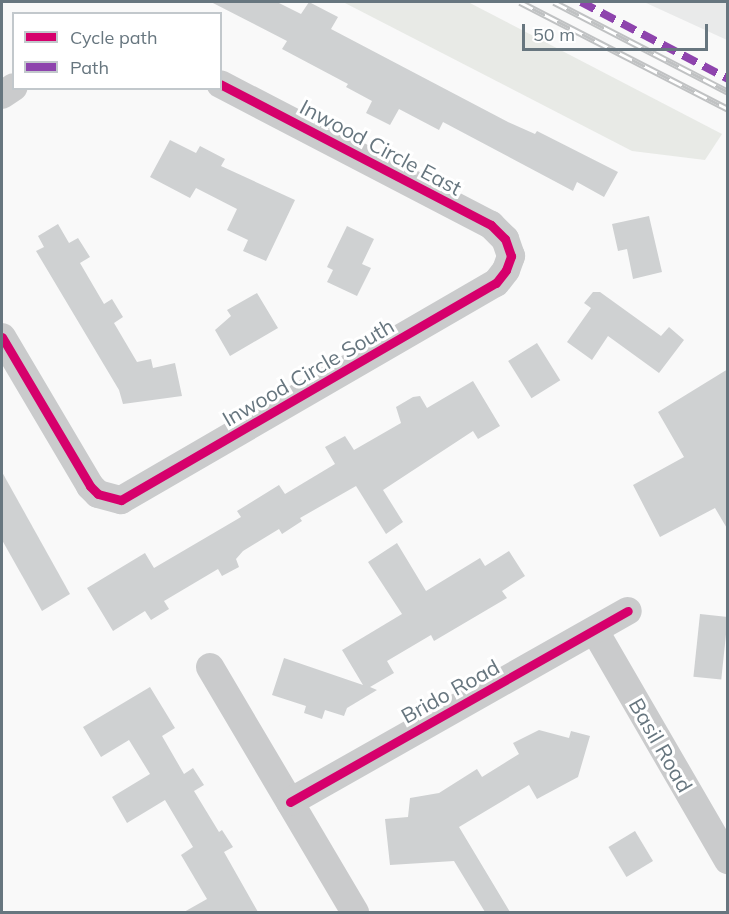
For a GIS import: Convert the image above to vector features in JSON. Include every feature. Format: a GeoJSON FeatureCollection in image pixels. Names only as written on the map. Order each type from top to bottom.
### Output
{"type":"FeatureCollection","features":[{"type":"Feature","properties":{"kind":"street","name":"Inwood Circle East"},"geometry":{"type":"LineString","coordinates":[[222,85],[491,225],[505,239],[511,256]]}},
{"type":"Feature","properties":{"kind":"street","name":"Inwood Circle South"},"geometry":{"type":"LineString","coordinates":[[2,337],[90,486],[109,498],[133,496],[496,283],[511,256]]}},
{"type":"Feature","properties":{"kind":"street","name":"Brido Road"},"geometry":{"type":"LineString","coordinates":[[290,802],[595,631],[628,610]]}},
{"type":"Feature","properties":{"kind":"street","name":"Basil Road"},"geometry":{"type":"LineString","coordinates":[[595,631],[728,860]]}},
{"type":"Feature","properties":{"kind":"street"},"geometry":{"type":"LineString","coordinates":[[210,667],[355,912]]}},
{"type":"Feature","properties":{"kind":"shaded area"},"geometry":{"type":"Polygon","coordinates":[[[343,2],[468,2],[722,134],[705,160],[632,151],[343,2]]]}},
{"type":"Feature","properties":{"kind":"shaded area"},"geometry":{"type":"Polygon","coordinates":[[[644,2],[727,2],[727,40],[644,2]]]}},
{"type":"Feature","properties":{"kind":"building"},"geometry":{"type":"Polygon","coordinates":[[[211,2],[277,2],[301,14],[309,2],[338,17],[331,29],[508,122],[535,134],[537,131],[618,172],[604,197],[577,182],[573,191],[443,122],[439,130],[399,109],[390,125],[366,113],[372,101],[346,87],[348,84],[282,49],[287,41],[211,2]]]}},
{"type":"Feature","properties":{"kind":"building"},"geometry":{"type":"Polygon","coordinates":[[[170,140],[196,153],[200,146],[225,159],[221,166],[295,200],[266,261],[243,251],[248,240],[227,230],[237,209],[196,188],[190,198],[150,177],[170,140]]]}},
{"type":"Feature","properties":{"kind":"building"},"geometry":{"type":"Polygon","coordinates":[[[649,216],[662,272],[633,279],[627,249],[618,251],[612,224],[649,216]]]}},
{"type":"Feature","properties":{"kind":"building"},"geometry":{"type":"Polygon","coordinates":[[[58,224],[69,243],[78,238],[90,257],[80,263],[104,304],[112,299],[123,317],[114,323],[137,362],[151,359],[153,368],[175,363],[182,396],[123,404],[119,390],[36,251],[44,247],[38,236],[58,224]]]}},
{"type":"Feature","properties":{"kind":"building"},"geometry":{"type":"Polygon","coordinates":[[[347,226],[374,239],[362,264],[371,268],[357,296],[327,282],[333,270],[327,267],[347,226]]]}},
{"type":"Feature","properties":{"kind":"building"},"geometry":{"type":"Polygon","coordinates":[[[593,292],[600,292],[661,336],[669,327],[684,340],[659,373],[608,336],[592,360],[567,342],[591,308],[584,303],[593,292]]]}},
{"type":"Feature","properties":{"kind":"building"},"geometry":{"type":"Polygon","coordinates":[[[257,293],[278,328],[230,356],[215,330],[231,316],[227,310],[257,293]]]}},
{"type":"Feature","properties":{"kind":"building"},"geometry":{"type":"Polygon","coordinates":[[[537,343],[560,380],[531,398],[508,361],[537,343]]]}},
{"type":"Feature","properties":{"kind":"building"},"geometry":{"type":"Polygon","coordinates":[[[728,369],[728,530],[715,508],[660,537],[633,485],[684,457],[658,412],[728,369]]]}},
{"type":"Feature","properties":{"kind":"building"},"geometry":{"type":"Polygon","coordinates":[[[473,381],[500,426],[478,439],[473,431],[383,490],[403,522],[386,534],[356,486],[300,518],[302,521],[282,534],[279,529],[243,551],[236,559],[239,567],[222,576],[218,569],[164,601],[169,609],[151,620],[145,611],[113,631],[87,588],[145,553],[154,568],[241,517],[237,511],[279,485],[285,494],[335,464],[325,447],[345,436],[354,450],[401,423],[396,407],[413,397],[420,396],[427,408],[473,381]]]}},
{"type":"Feature","properties":{"kind":"building"},"geometry":{"type":"Polygon","coordinates":[[[2,472],[70,594],[42,611],[2,540],[2,472]]]}},
{"type":"Feature","properties":{"kind":"building"},"geometry":{"type":"Polygon","coordinates":[[[397,543],[426,591],[480,558],[485,566],[509,551],[525,576],[502,591],[507,598],[434,641],[431,635],[387,661],[394,673],[370,687],[377,690],[347,708],[344,716],[325,710],[322,719],[304,713],[306,706],[272,695],[284,658],[363,685],[342,650],[402,614],[368,562],[397,543]]]}},
{"type":"Feature","properties":{"kind":"building"},"geometry":{"type":"Polygon","coordinates":[[[700,614],[728,617],[721,680],[693,677],[700,614]]]}},
{"type":"Feature","properties":{"kind":"building"},"geometry":{"type":"Polygon","coordinates":[[[150,687],[175,728],[162,736],[184,774],[193,768],[204,785],[194,791],[219,832],[222,830],[233,847],[224,852],[258,912],[184,912],[207,899],[181,855],[193,847],[165,800],[127,823],[112,797],[150,774],[129,740],[101,757],[83,727],[150,687]]]}},
{"type":"Feature","properties":{"kind":"building"},"geometry":{"type":"Polygon","coordinates":[[[539,730],[569,738],[571,731],[590,736],[578,777],[537,799],[529,785],[459,827],[510,912],[485,912],[454,861],[390,865],[385,819],[408,817],[410,798],[439,793],[477,769],[482,777],[519,754],[513,743],[539,730]]]}},
{"type":"Feature","properties":{"kind":"building"},"geometry":{"type":"Polygon","coordinates":[[[635,831],[653,861],[626,877],[608,847],[635,831]]]}},
{"type":"Feature","properties":{"kind":"railway"},"geometry":{"type":"LineString","coordinates":[[520,2],[728,109]]}},
{"type":"Feature","properties":{"kind":"railway"},"geometry":{"type":"LineString","coordinates":[[554,2],[728,92]]}},
{"type":"Feature","properties":{"kind":"marked path"},"geometry":{"type":"LineString","coordinates":[[581,2],[728,79]]}},
{"type":"Feature","properties":{"kind":"cycle path"},"geometry":{"type":"LineString","coordinates":[[2,337],[90,486],[98,494],[121,500],[496,283],[506,270],[511,256],[505,239],[491,225],[222,85]]}},
{"type":"Feature","properties":{"kind":"cycle path"},"geometry":{"type":"LineString","coordinates":[[290,802],[628,611]]}}]}
